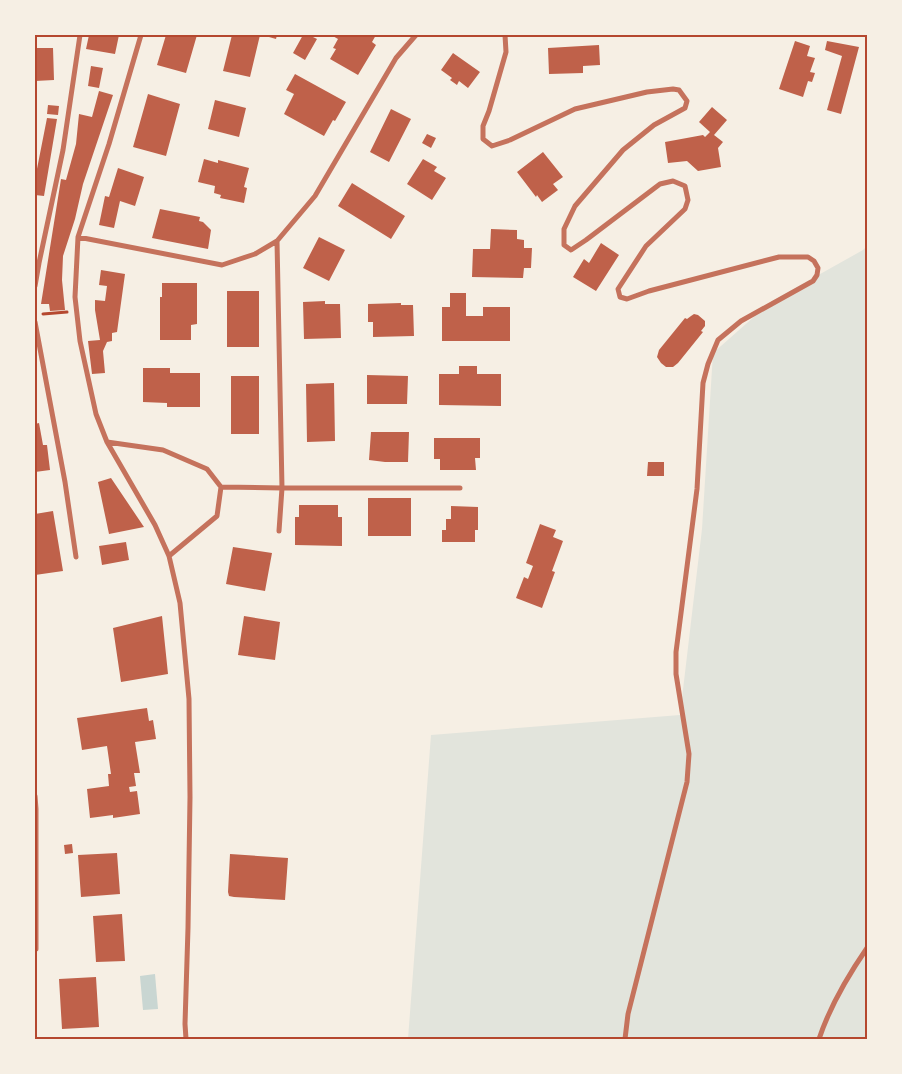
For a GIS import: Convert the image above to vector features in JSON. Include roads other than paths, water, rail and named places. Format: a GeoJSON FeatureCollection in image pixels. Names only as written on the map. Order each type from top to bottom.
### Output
{"type":"FeatureCollection","features":[{"type":"Feature","properties":{"kind":"street"},"geometry":{"type":"LineString","coordinates":[[35,286],[63,150],[80,35]]}},
{"type":"Feature","properties":{"kind":"street"},"geometry":{"type":"LineString","coordinates":[[141,35],[109,144],[78,237],[75,297],[80,341],[96,414],[107,442],[155,525],[169,556],[180,603],[189,699],[190,797],[186,1039]]}},
{"type":"Feature","properties":{"kind":"street"},"geometry":{"type":"LineString","coordinates":[[78,237],[222,265],[255,254],[277,241],[314,196],[396,58],[416,35]]}},
{"type":"Feature","properties":{"kind":"street"},"geometry":{"type":"LineString","coordinates":[[505,35],[506,52],[489,111],[482,126],[484,139],[492,146],[510,140],[575,108],[647,92],[673,89],[679,90],[687,101],[685,108],[654,125],[623,150],[575,206],[564,229],[564,245],[571,250],[660,184],[673,181],[685,186],[688,200],[685,209],[646,246],[618,289],[620,297],[628,299],[649,291],[779,257],[808,257],[814,260],[818,268],[817,275],[813,281],[741,321],[718,340],[708,364],[703,383],[696,490],[676,652],[676,674],[689,754],[688,782],[628,1014],[625,1039]]}},
{"type":"Feature","properties":{"kind":"street"},"geometry":{"type":"LineString","coordinates":[[277,241],[282,488],[279,531]]}},
{"type":"Feature","properties":{"kind":"street"},"geometry":{"type":"LineString","coordinates":[[35,322],[65,482],[76,557]]}},
{"type":"Feature","properties":{"kind":"street"},"geometry":{"type":"LineString","coordinates":[[107,442],[163,450],[207,469],[221,487],[217,516],[169,556]]}},
{"type":"Feature","properties":{"kind":"street"},"geometry":{"type":"LineString","coordinates":[[221,487],[460,488]]}},
{"type":"Feature","properties":{"kind":"street"},"geometry":{"type":"LineString","coordinates":[[35,796],[36,949]]}},
{"type":"Feature","properties":{"kind":"street"},"geometry":{"type":"LineString","coordinates":[[819,1039],[839,991],[867,948]]}}]}
